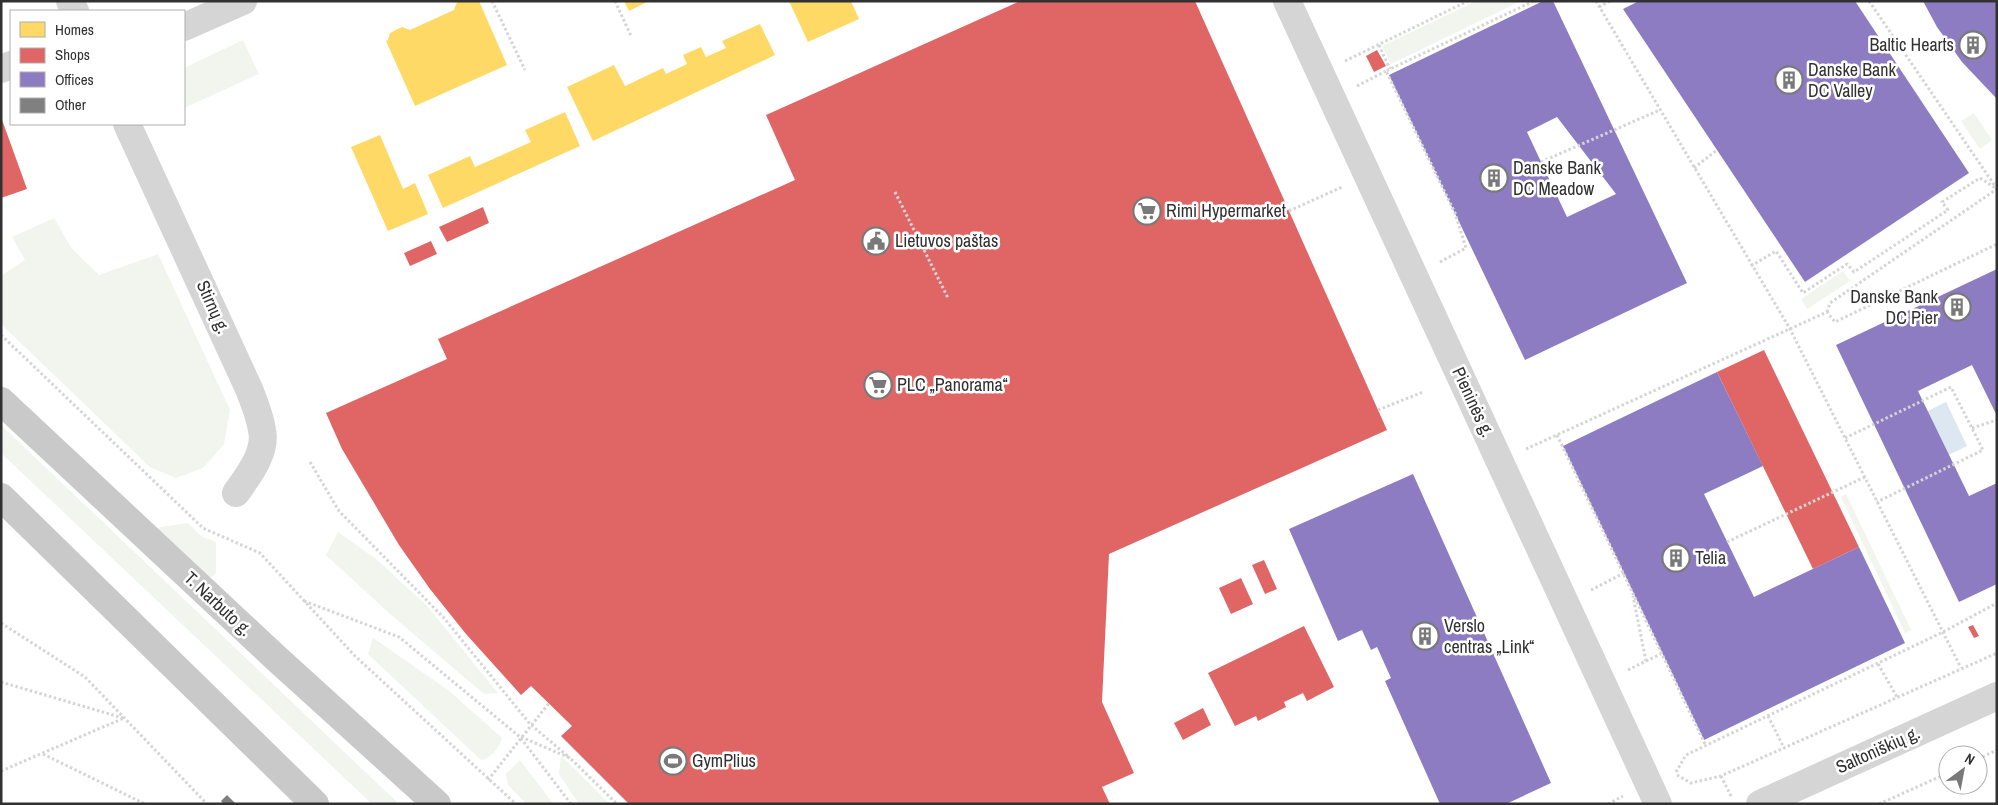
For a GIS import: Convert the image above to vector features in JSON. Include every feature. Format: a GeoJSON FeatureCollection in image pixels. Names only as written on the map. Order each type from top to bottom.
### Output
{"type":"FeatureCollection","features":[{"type":"Feature","properties":{"kind":"main road","name":"T. Narbuto g."},"geometry":{"type":"LineString","coordinates":[[1,401],[276,658],[437,804]]}},
{"type":"Feature","properties":{"kind":"main road"},"geometry":{"type":"LineString","coordinates":[[1,497],[314,804]]}},
{"type":"Feature","properties":{"kind":"street"},"geometry":{"type":"LineString","coordinates":[[185,27],[243,1]]}},
{"type":"Feature","properties":{"kind":"street","name":"Pieninės g."},"geometry":{"type":"LineString","coordinates":[[1286,1],[1658,804]]}},
{"type":"Feature","properties":{"kind":"street","name":"Stirnų g."},"geometry":{"type":"LineString","coordinates":[[127,125],[250,389],[263,432],[260,450],[254,467],[236,493]]}},
{"type":"Feature","properties":{"kind":"street","name":"Saltoniškių g."},"geometry":{"type":"LineString","coordinates":[[1760,804],[1997,696]]}},
{"type":"Feature","properties":{"kind":"path"},"geometry":{"type":"LineString","coordinates":[[492,1],[525,70]]}},
{"type":"Feature","properties":{"kind":"path"},"geometry":{"type":"LineString","coordinates":[[615,1],[631,36]]}},
{"type":"Feature","properties":{"kind":"path"},"geometry":{"type":"LineString","coordinates":[[1345,61],[1468,1]]}},
{"type":"Feature","properties":{"kind":"path"},"geometry":{"type":"LineString","coordinates":[[1356,86],[1534,1]]}},
{"type":"Feature","properties":{"kind":"path"},"geometry":{"type":"LineString","coordinates":[[1596,1],[1790,328],[1961,668]]}},
{"type":"Feature","properties":{"kind":"path"},"geometry":{"type":"LineString","coordinates":[[1599,7],[1610,1]]}},
{"type":"Feature","properties":{"kind":"path"},"geometry":{"type":"LineString","coordinates":[[1869,1],[1997,189]]}},
{"type":"Feature","properties":{"kind":"path"},"geometry":{"type":"LineString","coordinates":[[1379,45],[1390,69]]}},
{"type":"Feature","properties":{"kind":"path"},"geometry":{"type":"LineString","coordinates":[[1386,71],[1455,213],[1466,248],[1439,263]]}},
{"type":"Feature","properties":{"kind":"path"},"geometry":{"type":"LineString","coordinates":[[1541,162],[1660,110]]}},
{"type":"Feature","properties":{"kind":"path"},"geometry":{"type":"LineString","coordinates":[[1694,168],[1717,150]]}},
{"type":"Feature","properties":{"kind":"path"},"geometry":{"type":"LineString","coordinates":[[1752,266],[1776,251],[1803,293],[1847,264],[1854,272],[1948,210],[1942,202],[1980,178],[1997,189]]}},
{"type":"Feature","properties":{"kind":"path"},"geometry":{"type":"LineString","coordinates":[[1526,449],[1827,312],[1830,303],[1997,189]]}},
{"type":"Feature","properties":{"kind":"path"},"geometry":{"type":"LineString","coordinates":[[895,192],[948,298]]}},
{"type":"Feature","properties":{"kind":"path"},"geometry":{"type":"LineString","coordinates":[[1827,312],[1836,322],[1997,244]]}},
{"type":"Feature","properties":{"kind":"path"},"geometry":{"type":"LineString","coordinates":[[1,336],[191,518],[203,528],[260,553],[301,600],[355,656],[516,804]]}},
{"type":"Feature","properties":{"kind":"path"},"geometry":{"type":"LineString","coordinates":[[1845,438],[1951,387],[1972,428],[1982,450],[1877,502]]}},
{"type":"Feature","properties":{"kind":"path"},"geometry":{"type":"LineString","coordinates":[[1378,410],[1423,392]]}},
{"type":"Feature","properties":{"kind":"path"},"geometry":{"type":"LineString","coordinates":[[1972,428],[1997,420]]}},
{"type":"Feature","properties":{"kind":"path"},"geometry":{"type":"LineString","coordinates":[[1557,435],[1706,746]]}},
{"type":"Feature","properties":{"kind":"path"},"geometry":{"type":"LineString","coordinates":[[310,462],[339,511],[444,618],[530,724],[570,758],[617,804]]}},
{"type":"Feature","properties":{"kind":"path"},"geometry":{"type":"LineString","coordinates":[[1728,542],[1865,477]]}},
{"type":"Feature","properties":{"kind":"path"},"geometry":{"type":"LineString","coordinates":[[1591,590],[1624,573]]}},
{"type":"Feature","properties":{"kind":"path"},"geometry":{"type":"LineString","coordinates":[[1632,591],[1646,661]]}},
{"type":"Feature","properties":{"kind":"path"},"geometry":{"type":"LineString","coordinates":[[301,600],[399,637],[520,737],[570,804]]}},
{"type":"Feature","properties":{"kind":"path"},"geometry":{"type":"LineString","coordinates":[[1997,603],[1878,664],[1686,755],[1675,774],[1691,784],[1721,776],[1997,653]]}},
{"type":"Feature","properties":{"kind":"path"},"geometry":{"type":"LineString","coordinates":[[1,623],[85,677],[206,804]]}},
{"type":"Feature","properties":{"kind":"path"},"geometry":{"type":"LineString","coordinates":[[1628,670],[1662,653]]}},
{"type":"Feature","properties":{"kind":"path"},"geometry":{"type":"LineString","coordinates":[[1878,664],[1897,697]]}},
{"type":"Feature","properties":{"kind":"path"},"geometry":{"type":"LineString","coordinates":[[1,682],[124,718]]}},
{"type":"Feature","properties":{"kind":"path"},"geometry":{"type":"LineString","coordinates":[[488,780],[530,724],[549,703]]}},
{"type":"Feature","properties":{"kind":"path"},"geometry":{"type":"LineString","coordinates":[[1768,716],[1784,748]]}},
{"type":"Feature","properties":{"kind":"path"},"geometry":{"type":"LineString","coordinates":[[1,771],[124,718]]}},
{"type":"Feature","properties":{"kind":"path"},"geometry":{"type":"LineString","coordinates":[[520,737],[570,758]]}},
{"type":"Feature","properties":{"kind":"path"},"geometry":{"type":"LineString","coordinates":[[42,754],[145,804]]}},
{"type":"Feature","properties":{"kind":"path"},"geometry":{"type":"LineString","coordinates":[[1721,776],[1734,804]]}},
{"type":"Feature","properties":{"kind":"path"},"geometry":{"type":"LineString","coordinates":[[1879,804],[1938,777]]}},
{"type":"Feature","properties":{"kind":"shaded area"},"geometry":{"type":"Polygon","coordinates":[[[1476,1],[1521,1],[1391,64],[1382,46],[1476,1]]]}},
{"type":"Feature","properties":{"kind":"shaded area"},"geometry":{"type":"Polygon","coordinates":[[[243,40],[259,74],[185,108],[185,68],[243,40]]]}},
{"type":"Feature","properties":{"kind":"shaded area"},"geometry":{"type":"Polygon","coordinates":[[[1974,113],[1992,140],[1980,149],[1961,121],[1974,113]]]}},
{"type":"Feature","properties":{"kind":"shaded area"},"geometry":{"type":"Polygon","coordinates":[[[54,218],[72,249],[99,275],[158,254],[230,410],[224,444],[203,468],[176,478],[150,467],[1,324],[1,276],[25,260],[12,237],[54,218]]]}},
{"type":"Feature","properties":{"kind":"shaded area"},"geometry":{"type":"Polygon","coordinates":[[[1843,271],[1850,281],[1807,309],[1801,299],[1843,271]]]}},
{"type":"Feature","properties":{"kind":"shaded area"},"geometry":{"type":"Polygon","coordinates":[[[1946,402],[1967,446],[1913,472],[1892,429],[1946,402]]]}},
{"type":"Feature","properties":{"kind":"shaded area"},"geometry":{"type":"Polygon","coordinates":[[[1,425],[399,804],[372,804],[1,453],[1,425]]]}},
{"type":"Feature","properties":{"kind":"shaded area"},"geometry":{"type":"Polygon","coordinates":[[[1846,494],[1911,630],[1905,633],[1841,497],[1846,494]]]}},
{"type":"Feature","properties":{"kind":"shaded area"},"geometry":{"type":"Polygon","coordinates":[[[188,523],[201,536],[216,542],[216,573],[212,577],[208,577],[158,528],[188,523]]]}},
{"type":"Feature","properties":{"kind":"shaded area"},"geometry":{"type":"Polygon","coordinates":[[[338,532],[376,559],[427,606],[498,693],[484,694],[389,613],[326,555],[338,532]]]}},
{"type":"Feature","properties":{"kind":"shaded area"},"geometry":{"type":"Polygon","coordinates":[[[373,638],[448,690],[502,738],[494,752],[481,760],[368,654],[373,638]]]}},
{"type":"Feature","properties":{"kind":"shaded area"},"geometry":{"type":"Polygon","coordinates":[[[561,756],[610,804],[579,804],[559,774],[561,756]]]}},
{"type":"Feature","properties":{"kind":"shaded area"},"geometry":{"type":"Polygon","coordinates":[[[520,760],[553,804],[527,804],[508,785],[506,774],[520,760]]]}},
{"type":"Feature","properties":{"kind":"building: Homes"},"geometry":{"type":"Polygon","coordinates":[[[459,1],[479,1],[507,65],[415,106],[386,41],[390,33],[402,27],[410,30],[454,10],[459,1]]]}},
{"type":"Feature","properties":{"kind":"building: Homes"},"geometry":{"type":"Polygon","coordinates":[[[624,1],[649,1],[629,11],[624,1]]]}},
{"type":"Feature","properties":{"kind":"building: Homes"},"geometry":{"type":"Polygon","coordinates":[[[789,1],[851,1],[859,19],[808,42],[789,1]]]}},
{"type":"Feature","properties":{"kind":"building: Homes"},"geometry":{"type":"Polygon","coordinates":[[[760,24],[775,55],[593,141],[567,87],[614,65],[625,86],[663,68],[666,74],[687,64],[683,55],[701,47],[706,57],[726,48],[722,41],[760,24]]]}},
{"type":"Feature","properties":{"kind":"building: Homes"},"geometry":{"type":"Polygon","coordinates":[[[565,112],[580,146],[443,208],[428,175],[470,156],[475,167],[531,142],[525,130],[565,112]]]}},
{"type":"Feature","properties":{"kind":"building: Homes"},"geometry":{"type":"Polygon","coordinates":[[[380,135],[403,189],[415,183],[428,214],[388,231],[351,147],[380,135]]]}},
{"type":"Feature","properties":{"kind":"building: Shops","name":"PLC „Panorama“"},"geometry":{"type":"Polygon","coordinates":[[[1020,1],[1195,1],[1387,430],[1109,554],[1102,702],[1134,773],[1102,787],[1110,804],[629,804],[561,736],[572,726],[531,686],[521,695],[466,634],[430,589],[399,545],[342,449],[326,413],[447,359],[438,339],[795,180],[766,115],[1020,1]]]}},
{"type":"Feature","properties":{"kind":"building: Shops"},"geometry":{"type":"Polygon","coordinates":[[[1377,50],[1386,66],[1374,72],[1366,56],[1377,50]]]}},
{"type":"Feature","properties":{"kind":"building: Shops"},"geometry":{"type":"Polygon","coordinates":[[[1,117],[27,189],[1,198],[1,117]]]}},
{"type":"Feature","properties":{"kind":"building: Shops"},"geometry":{"type":"Polygon","coordinates":[[[483,207],[489,223],[447,242],[439,227],[483,207]]]}},
{"type":"Feature","properties":{"kind":"building: Shops"},"geometry":{"type":"Polygon","coordinates":[[[431,241],[437,254],[410,266],[404,253],[431,241]]]}},
{"type":"Feature","properties":{"kind":"building: Shops"},"geometry":{"type":"Polygon","coordinates":[[[1764,350],[1859,547],[1813,569],[1717,372],[1764,350]]]}},
{"type":"Feature","properties":{"kind":"building: Shops"},"geometry":{"type":"Polygon","coordinates":[[[1264,560],[1277,589],[1265,594],[1252,565],[1264,560]]]}},
{"type":"Feature","properties":{"kind":"building: Shops"},"geometry":{"type":"Polygon","coordinates":[[[1241,578],[1253,604],[1231,614],[1219,588],[1241,578]]]}},
{"type":"Feature","properties":{"kind":"building: Shops"},"geometry":{"type":"Polygon","coordinates":[[[1973,625],[1979,636],[1974,638],[1968,627],[1973,625]]]}},
{"type":"Feature","properties":{"kind":"building: Shops"},"geometry":{"type":"Polygon","coordinates":[[[1304,626],[1334,687],[1307,701],[1303,693],[1284,702],[1286,707],[1258,721],[1256,716],[1235,726],[1208,673],[1304,626]]]}},
{"type":"Feature","properties":{"kind":"building: Shops"},"geometry":{"type":"Polygon","coordinates":[[[1203,708],[1211,725],[1183,740],[1174,723],[1203,708]]]}},
{"type":"Feature","properties":{"kind":"building: Offices","name":"Danske Bank DC Meadow"},"geometry":{"type":"Polygon","coordinates":[[[1543,1],[1553,1],[1687,283],[1525,360],[1389,75],[1543,1]],[[1557,117],[1527,132],[1567,217],[1616,194],[1557,117]]]}},
{"type":"Feature","properties":{"kind":"building: Offices","name":"Danske Bank DC Valley"},"geometry":{"type":"Polygon","coordinates":[[[1639,1],[1855,1],[1969,173],[1805,282],[1623,9],[1639,1]]]}},
{"type":"Feature","properties":{"kind":"building: Offices","name":"Baltic Hearts"},"geometry":{"type":"Polygon","coordinates":[[[1923,1],[1997,1],[1997,99],[1962,62],[1937,27],[1923,1]]]}},
{"type":"Feature","properties":{"kind":"building: Offices"},"geometry":{"type":"Polygon","coordinates":[[[1997,269],[1997,416],[1972,365],[1918,391],[1969,496],[1997,483],[1997,584],[1959,602],[1836,345],[1997,269]]]}},
{"type":"Feature","properties":{"kind":"building: Offices","name":"Telia"},"geometry":{"type":"Polygon","coordinates":[[[1717,372],[1763,466],[1704,494],[1754,597],[1859,547],[1905,643],[1704,740],[1563,446],[1717,372]]]}},
{"type":"Feature","properties":{"kind":"building: Offices","name":"Verslo centras „Link“"},"geometry":{"type":"Polygon","coordinates":[[[1413,474],[1551,783],[1506,804],[1440,804],[1385,681],[1391,678],[1377,647],[1371,650],[1362,630],[1338,641],[1289,529],[1413,474]]]}},
{"type":"Feature","properties":{"kind":"building: Other"},"geometry":{"type":"Polygon","coordinates":[[[227,795],[236,804],[223,804],[221,801],[227,795]]]}},
{"type":"Feature","properties":{"kind":"place","name":"Baltic Hearts"},"geometry":{"type":"Point","coordinates":[1973,45]}},
{"type":"Feature","properties":{"kind":"place","name":"Danske Bank DC Valley"},"geometry":{"type":"Point","coordinates":[1789,80]}},
{"type":"Feature","properties":{"kind":"place","name":"Danske Bank DC Meadow"},"geometry":{"type":"Point","coordinates":[1494,178]}},
{"type":"Feature","properties":{"kind":"place","name":"Rimi Hypermarket"},"geometry":{"type":"Point","coordinates":[1147,211]}},
{"type":"Feature","properties":{"kind":"place","name":"Lietuvos paštas"},"geometry":{"type":"Point","coordinates":[876,241]}},
{"type":"Feature","properties":{"kind":"place","name":"Danske Bank DC Pier"},"geometry":{"type":"Point","coordinates":[1957,307]}},
{"type":"Feature","properties":{"kind":"place","name":"PLC „Panorama“"},"geometry":{"type":"Point","coordinates":[878,385]}},
{"type":"Feature","properties":{"kind":"place","name":"Telia"},"geometry":{"type":"Point","coordinates":[1676,558]}},
{"type":"Feature","properties":{"kind":"place","name":"Verslo centras „Link“"},"geometry":{"type":"Point","coordinates":[1425,636]}},
{"type":"Feature","properties":{"kind":"place","name":"GymPlius"},"geometry":{"type":"Point","coordinates":[673,761]}}]}
